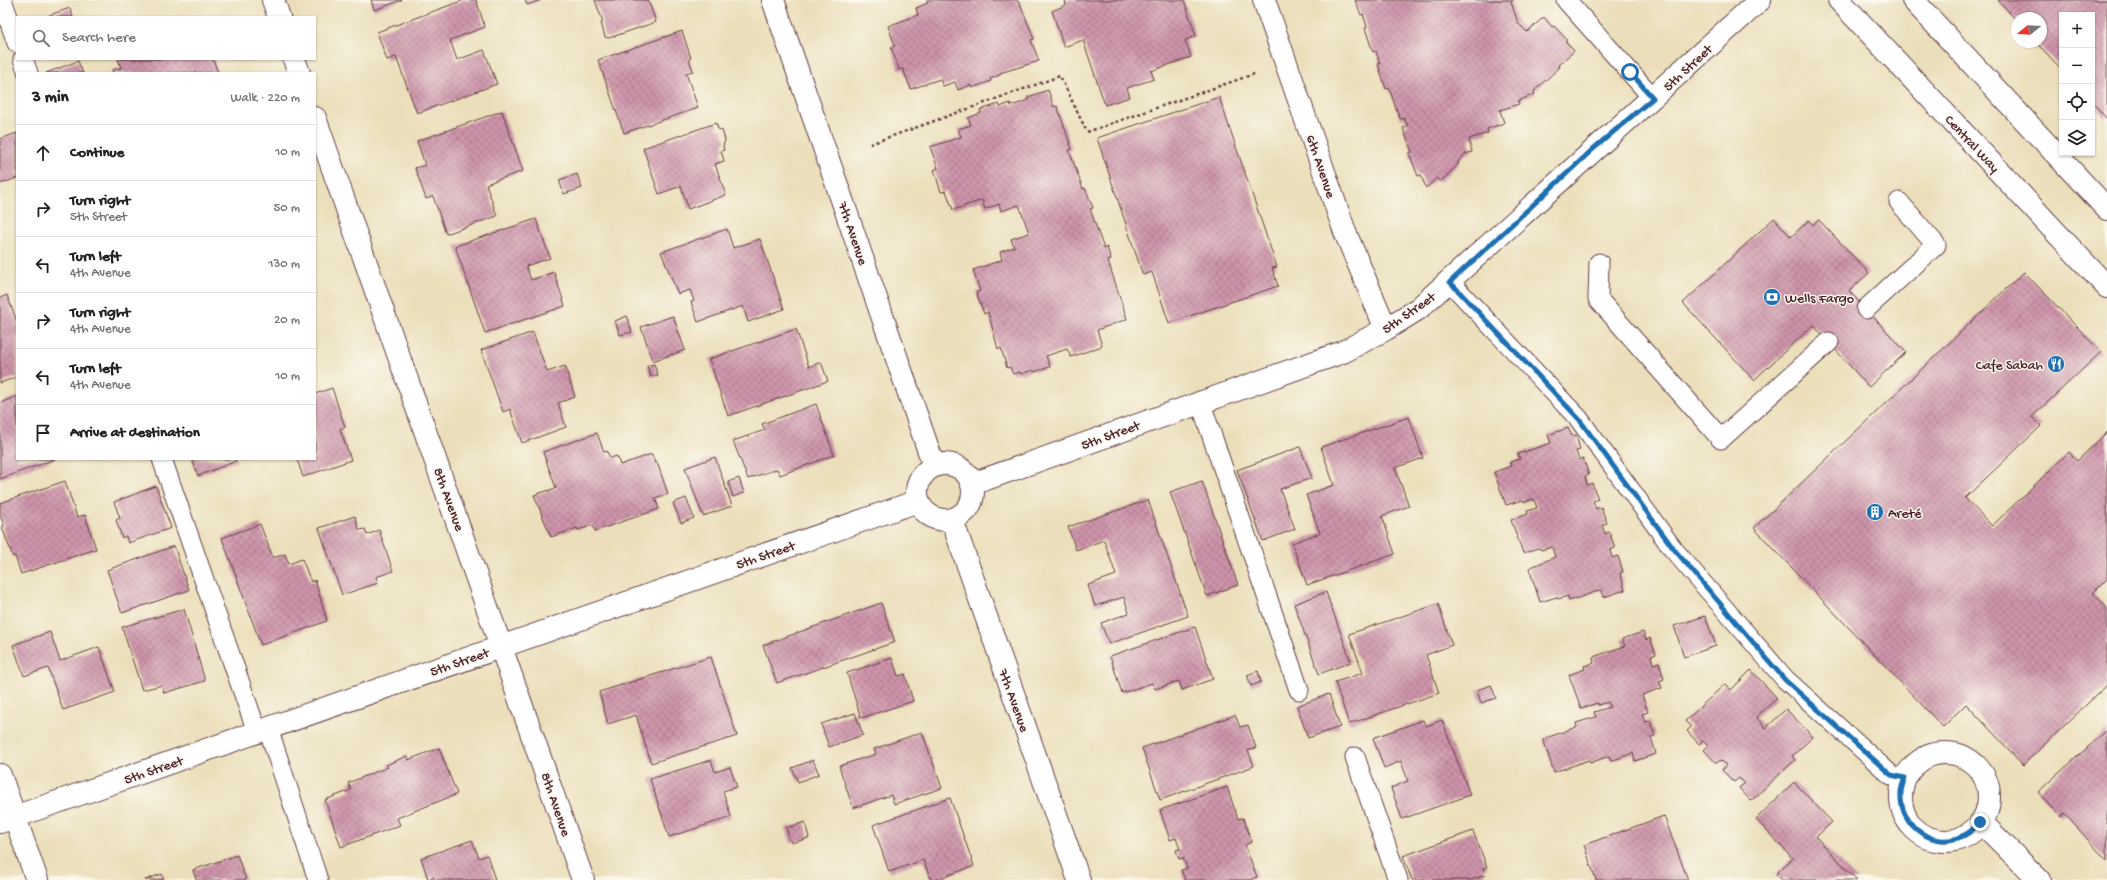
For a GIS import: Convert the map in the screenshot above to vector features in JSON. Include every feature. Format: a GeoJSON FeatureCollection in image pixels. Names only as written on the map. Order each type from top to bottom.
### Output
{"type":"FeatureCollection","features":[{"type":"Feature","properties":{"kind":"street"},"geometry":{"type":"LineString","coordinates":[[273,0],[279,16]]}},
{"type":"Feature","properties":{"kind":"street","name":"7th Avenue"},"geometry":{"type":"LineString","coordinates":[[773,0],[934,466]]}},
{"type":"Feature","properties":{"kind":"street","name":"6th Avenue"},"geometry":{"type":"LineString","coordinates":[[1264,0],[1345,232],[1386,329]]}},
{"type":"Feature","properties":{"kind":"street","name":"5th Street"},"geometry":{"type":"LineString","coordinates":[[972,484],[1200,401],[1343,352],[1386,329],[1418,309],[1450,282],[1592,150],[1653,98],[1760,0]]}},
{"type":"Feature","properties":{"kind":"street","name":"Central Way"},"geometry":{"type":"LineString","coordinates":[[1839,0],[2107,287]]}},
{"type":"Feature","properties":{"kind":"street"},"geometry":{"type":"LineString","coordinates":[[1913,0],[2107,209]]}},
{"type":"Feature","properties":{"kind":"street"},"geometry":{"type":"LineString","coordinates":[[294,60],[299,72]]}},
{"type":"Feature","properties":{"kind":"street","name":"8th Avenue"},"geometry":{"type":"LineString","coordinates":[[316,121],[502,646],[583,880]]}},
{"type":"Feature","properties":{"kind":"street"},"geometry":{"type":"LineString","coordinates":[[944,464],[953,465],[968,476],[972,484],[974,493],[967,510],[960,517],[952,520],[943,521],[934,518],[926,513],[918,501],[917,487],[920,478],[926,471],[934,466],[944,464]]}},
{"type":"Feature","properties":{"kind":"street","name":"5th Street"},"geometry":{"type":"LineString","coordinates":[[7,820],[918,501]]}},
{"type":"Feature","properties":{"kind":"street","name":"7th Avenue"},"geometry":{"type":"LineString","coordinates":[[952,520],[1079,880]]}},
{"type":"Feature","properties":{"kind":"street"},"geometry":{"type":"LineString","coordinates":[[1938,753],[1953,754],[1967,758],[1978,768],[1986,780],[1988,794],[1987,809],[1980,822],[1971,832],[1958,839],[1943,841],[1929,838],[1917,831],[1907,820],[1902,807],[1898,777],[1924,758],[1938,753]]}},
{"type":"Feature","properties":{"kind":"street"},"geometry":{"type":"LineString","coordinates":[[0,775],[7,820],[37,880]]}},
{"type":"Feature","properties":{"kind":"street"},"geometry":{"type":"LineString","coordinates":[[1980,822],[2038,880]]}},
{"type":"Feature","properties":{"kind":"lane"},"geometry":{"type":"LineString","coordinates":[[2,0],[16,40]]}},
{"type":"Feature","properties":{"kind":"lane"},"geometry":{"type":"LineString","coordinates":[[1566,0],[1653,98]]}},
{"type":"Feature","properties":{"kind":"lane"},"geometry":{"type":"LineString","coordinates":[[23,60],[28,72]]}},
{"type":"Feature","properties":{"kind":"lane"},"geometry":{"type":"LineString","coordinates":[[1866,309],[1936,245],[1899,202]]}},
{"type":"Feature","properties":{"kind":"lane"},"geometry":{"type":"LineString","coordinates":[[1599,262],[1598,299],[1721,439],[1829,342]]}},
{"type":"Feature","properties":{"kind":"lane"},"geometry":{"type":"LineString","coordinates":[[1450,282],[1579,419],[1673,548],[1785,680],[1898,777]]}},
{"type":"Feature","properties":{"kind":"lane"},"geometry":{"type":"LineString","coordinates":[[1200,401],[1299,690]]}},
{"type":"Feature","properties":{"kind":"lane"},"geometry":{"type":"LineString","coordinates":[[162,460],[318,880]]}},
{"type":"Feature","properties":{"kind":"lane"},"geometry":{"type":"LineString","coordinates":[[1355,757],[1398,880]]}},
{"type":"Feature","properties":{"kind":"path"},"geometry":{"type":"LineString","coordinates":[[870,144],[1060,76],[1087,132],[1263,70]]}},
{"type":"Feature","properties":{"kind":"building"},"geometry":{"type":"Polygon","coordinates":[[[371,0],[402,0],[374,10],[371,0]]]}},
{"type":"Feature","properties":{"kind":"building"},"geometry":{"type":"Polygon","coordinates":[[[464,0],[476,0],[485,27],[450,40],[457,60],[484,50],[497,84],[417,113],[396,57],[387,60],[377,32],[464,0]]]}},
{"type":"Feature","properties":{"kind":"building"},"geometry":{"type":"Polygon","coordinates":[[[525,0],[541,0],[527,5],[525,0]]]}},
{"type":"Feature","properties":{"kind":"building"},"geometry":{"type":"Polygon","coordinates":[[[595,0],[648,0],[656,22],[609,38],[605,37],[601,23],[603,22],[595,0]]]}},
{"type":"Feature","properties":{"kind":"building"},"geometry":{"type":"Polygon","coordinates":[[[927,0],[1017,0],[1020,3],[1034,39],[1031,40],[1039,61],[1000,73],[1000,75],[990,79],[991,81],[972,88],[971,85],[958,90],[955,82],[943,86],[940,79],[911,89],[903,69],[899,70],[891,47],[895,46],[888,26],[918,15],[916,8],[928,3],[927,0]]]}},
{"type":"Feature","properties":{"kind":"building"},"geometry":{"type":"Polygon","coordinates":[[[1065,0],[1184,0],[1196,36],[1185,40],[1191,57],[1151,71],[1154,79],[1127,88],[1130,97],[1105,105],[1083,40],[1064,47],[1052,11],[1066,5],[1065,0]]]}},
{"type":"Feature","properties":{"kind":"building"},"geometry":{"type":"Polygon","coordinates":[[[1355,0],[1513,0],[1511,2],[1518,23],[1527,32],[1544,17],[1552,27],[1554,26],[1567,40],[1565,41],[1574,51],[1558,65],[1560,67],[1534,91],[1535,94],[1518,101],[1519,104],[1500,110],[1504,123],[1487,129],[1488,133],[1469,139],[1472,152],[1465,154],[1457,163],[1459,164],[1440,182],[1437,178],[1426,188],[1421,175],[1418,176],[1409,153],[1412,152],[1403,128],[1408,126],[1404,118],[1400,119],[1389,88],[1386,89],[1378,64],[1380,64],[1376,51],[1373,52],[1365,28],[1367,27],[1363,14],[1361,15],[1355,0]]]}},
{"type":"Feature","properties":{"kind":"building"},"geometry":{"type":"Polygon","coordinates":[[[1998,0],[2107,0],[2107,119],[2095,105],[2095,12],[2059,12],[2059,67],[2042,48],[2047,48],[2047,12],[2011,12],[2011,14],[1998,0]]]}},
{"type":"Feature","properties":{"kind":"building"},"geometry":{"type":"Polygon","coordinates":[[[70,8],[73,16],[47,16],[70,8]]]}},
{"type":"Feature","properties":{"kind":"building"},"geometry":{"type":"Polygon","coordinates":[[[682,31],[691,58],[689,59],[693,71],[686,73],[698,108],[624,133],[598,60],[682,31]]]}},
{"type":"Feature","properties":{"kind":"building"},"geometry":{"type":"Polygon","coordinates":[[[118,60],[213,60],[218,72],[113,72],[112,70],[121,68],[118,60]]]}},
{"type":"Feature","properties":{"kind":"building"},"geometry":{"type":"Polygon","coordinates":[[[78,61],[83,72],[49,72],[78,61]]]}},
{"type":"Feature","properties":{"kind":"building"},"geometry":{"type":"Polygon","coordinates":[[[1048,90],[1054,107],[1057,106],[1072,149],[1069,150],[1083,189],[1085,188],[1093,208],[1090,209],[1104,249],[1107,247],[1111,260],[1108,261],[1127,319],[1097,330],[1102,346],[1071,357],[1067,349],[1046,356],[1050,367],[1034,372],[1033,370],[1021,374],[1020,372],[1013,374],[1010,367],[1007,368],[1001,348],[998,349],[988,312],[984,314],[976,292],[980,291],[973,270],[1002,260],[1000,252],[1014,247],[1011,239],[1029,233],[1019,205],[1001,211],[999,204],[985,209],[982,200],[953,210],[946,191],[941,192],[934,170],[938,168],[930,147],[961,137],[958,129],[971,125],[968,118],[981,113],[980,110],[999,104],[1000,107],[1010,103],[1011,106],[1029,100],[1028,97],[1048,90]]]}},
{"type":"Feature","properties":{"kind":"building"},"geometry":{"type":"Polygon","coordinates":[[[1219,97],[1277,267],[1272,268],[1278,286],[1169,323],[1152,272],[1143,275],[1097,138],[1219,97]]]}},
{"type":"Feature","properties":{"kind":"building"},"geometry":{"type":"Polygon","coordinates":[[[502,111],[523,171],[486,184],[497,216],[446,234],[433,196],[426,199],[415,168],[425,165],[417,141],[502,111]]]}},
{"type":"Feature","properties":{"kind":"building"},"geometry":{"type":"Polygon","coordinates":[[[716,123],[718,129],[722,130],[725,140],[723,146],[724,150],[721,151],[724,161],[715,164],[726,195],[688,209],[681,186],[659,194],[643,148],[716,123]]]}},
{"type":"Feature","properties":{"kind":"building"},"geometry":{"type":"Polygon","coordinates":[[[16,133],[16,178],[0,184],[0,139],[16,133]]]}},
{"type":"Feature","properties":{"kind":"building"},"geometry":{"type":"Polygon","coordinates":[[[577,174],[582,188],[564,194],[559,180],[577,174]]]}},
{"type":"Feature","properties":{"kind":"building","name":"Wells Fargo"},"geometry":{"type":"Polygon","coordinates":[[[1774,218],[1791,237],[1809,220],[1813,225],[1819,220],[1869,273],[1849,291],[1906,352],[1869,387],[1813,325],[1754,380],[1683,303],[1774,218]]]}},
{"type":"Feature","properties":{"kind":"building"},"geometry":{"type":"Polygon","coordinates":[[[536,219],[550,258],[526,266],[531,280],[554,272],[565,306],[485,333],[455,246],[536,219]]]}},
{"type":"Feature","properties":{"kind":"building"},"geometry":{"type":"Polygon","coordinates":[[[727,229],[733,248],[760,239],[784,309],[748,322],[743,306],[698,322],[691,302],[694,301],[690,290],[678,294],[661,252],[727,229]]]}},
{"type":"Feature","properties":{"kind":"building","name":"Areté"},"geometry":{"type":"Polygon","coordinates":[[[2024,272],[2101,352],[2032,417],[2041,426],[1965,498],[1992,526],[2069,452],[2077,461],[2107,432],[2107,579],[2093,593],[2107,608],[2107,685],[2023,765],[1966,704],[1943,727],[1754,528],[2024,272]]]}},
{"type":"Feature","properties":{"kind":"building"},"geometry":{"type":"Polygon","coordinates":[[[7,295],[16,319],[16,377],[0,383],[0,298],[7,295]]]}},
{"type":"Feature","properties":{"kind":"building"},"geometry":{"type":"Polygon","coordinates":[[[627,316],[632,332],[620,335],[615,321],[627,316]]]}},
{"type":"Feature","properties":{"kind":"building"},"geometry":{"type":"Polygon","coordinates":[[[673,316],[685,350],[653,361],[641,327],[673,316]]]}},
{"type":"Feature","properties":{"kind":"building"},"geometry":{"type":"Polygon","coordinates":[[[796,329],[809,367],[821,362],[828,381],[728,416],[709,359],[796,329]]]}},
{"type":"Feature","properties":{"kind":"building"},"geometry":{"type":"Polygon","coordinates":[[[533,332],[547,372],[565,366],[575,397],[558,403],[566,427],[522,443],[510,409],[503,412],[481,350],[533,332]]]}},
{"type":"Feature","properties":{"kind":"building"},"geometry":{"type":"Polygon","coordinates":[[[654,364],[658,375],[651,377],[647,366],[654,364]]]}},
{"type":"Feature","properties":{"kind":"building"},"geometry":{"type":"Polygon","coordinates":[[[332,388],[345,427],[340,429],[351,460],[303,477],[297,460],[316,460],[316,394],[332,388]]]}},
{"type":"Feature","properties":{"kind":"building"},"geometry":{"type":"Polygon","coordinates":[[[16,396],[16,460],[52,460],[0,479],[0,403],[16,396]]]}},
{"type":"Feature","properties":{"kind":"building"},"geometry":{"type":"Polygon","coordinates":[[[816,404],[834,455],[780,475],[777,469],[748,479],[733,441],[765,430],[762,424],[816,404]]]}},
{"type":"Feature","properties":{"kind":"building"},"geometry":{"type":"Polygon","coordinates":[[[1409,417],[1423,458],[1395,468],[1409,506],[1382,516],[1395,554],[1307,585],[1292,543],[1320,533],[1306,495],[1334,485],[1321,447],[1409,417]]]}},
{"type":"Feature","properties":{"kind":"building"},"geometry":{"type":"Polygon","coordinates":[[[1568,428],[1572,436],[1576,435],[1580,450],[1576,451],[1579,460],[1583,458],[1589,475],[1585,476],[1587,485],[1592,483],[1598,499],[1593,501],[1596,509],[1601,507],[1607,523],[1602,525],[1605,534],[1609,532],[1615,548],[1610,550],[1612,558],[1618,556],[1623,572],[1620,573],[1625,590],[1604,597],[1601,590],[1569,601],[1568,596],[1558,599],[1557,597],[1540,602],[1529,568],[1555,557],[1552,547],[1541,550],[1539,548],[1523,553],[1511,520],[1528,514],[1527,511],[1537,508],[1534,499],[1524,502],[1523,500],[1506,505],[1494,472],[1511,466],[1510,462],[1520,459],[1518,454],[1551,443],[1548,435],[1568,428]]]}},
{"type":"Feature","properties":{"kind":"building"},"geometry":{"type":"Polygon","coordinates":[[[597,433],[604,452],[607,451],[610,458],[617,456],[620,465],[652,454],[655,463],[657,462],[668,494],[655,498],[659,509],[595,531],[593,525],[578,530],[577,528],[551,537],[534,495],[556,488],[543,452],[597,433]]]}},
{"type":"Feature","properties":{"kind":"building"},"geometry":{"type":"Polygon","coordinates":[[[1300,447],[1312,478],[1280,489],[1295,529],[1263,541],[1237,470],[1300,447]]]}},
{"type":"Feature","properties":{"kind":"building"},"geometry":{"type":"Polygon","coordinates":[[[715,457],[732,506],[703,516],[685,468],[715,457]]]}},
{"type":"Feature","properties":{"kind":"building"},"geometry":{"type":"Polygon","coordinates":[[[192,460],[236,460],[236,461],[198,476],[192,460]]]}},
{"type":"Feature","properties":{"kind":"building"},"geometry":{"type":"Polygon","coordinates":[[[739,478],[744,493],[733,497],[728,482],[739,478]]]}},
{"type":"Feature","properties":{"kind":"building"},"geometry":{"type":"Polygon","coordinates":[[[65,481],[77,517],[85,515],[96,549],[21,574],[2,527],[4,526],[0,515],[0,503],[65,481]]]}},
{"type":"Feature","properties":{"kind":"building"},"geometry":{"type":"Polygon","coordinates":[[[1202,481],[1238,585],[1207,596],[1170,492],[1202,481]]]}},
{"type":"Feature","properties":{"kind":"building"},"geometry":{"type":"Polygon","coordinates":[[[156,486],[171,528],[128,543],[126,536],[122,538],[116,520],[120,518],[114,502],[156,486]]]}},
{"type":"Feature","properties":{"kind":"building"},"geometry":{"type":"Polygon","coordinates":[[[686,498],[694,518],[681,523],[673,503],[686,498]]]}},
{"type":"Feature","properties":{"kind":"building"},"geometry":{"type":"Polygon","coordinates":[[[1148,500],[1188,616],[1109,644],[1101,623],[1129,613],[1124,597],[1095,606],[1088,585],[1116,575],[1104,540],[1076,550],[1068,527],[1148,500]]]}},
{"type":"Feature","properties":{"kind":"building"},"geometry":{"type":"Polygon","coordinates":[[[355,516],[359,530],[365,529],[367,535],[379,530],[393,571],[376,577],[378,583],[342,595],[319,528],[355,516]]]}},
{"type":"Feature","properties":{"kind":"building"},"geometry":{"type":"Polygon","coordinates":[[[260,524],[273,558],[285,554],[289,564],[302,559],[311,582],[315,580],[327,621],[261,645],[222,538],[260,524]]]}},
{"type":"Feature","properties":{"kind":"building"},"geometry":{"type":"Polygon","coordinates":[[[174,546],[189,590],[122,613],[107,570],[174,546]]]}},
{"type":"Feature","properties":{"kind":"building"},"geometry":{"type":"Polygon","coordinates":[[[1326,592],[1351,662],[1319,674],[1294,604],[1326,592]]]}},
{"type":"Feature","properties":{"kind":"building"},"geometry":{"type":"Polygon","coordinates":[[[881,603],[895,642],[777,683],[763,645],[881,603]]]}},
{"type":"Feature","properties":{"kind":"building"},"geometry":{"type":"Polygon","coordinates":[[[1438,604],[1452,645],[1426,655],[1439,693],[1349,724],[1335,682],[1363,673],[1349,634],[1438,604]]]}},
{"type":"Feature","properties":{"kind":"building"},"geometry":{"type":"Polygon","coordinates":[[[184,609],[205,681],[164,693],[162,685],[142,690],[122,627],[184,609]]]}},
{"type":"Feature","properties":{"kind":"building"},"geometry":{"type":"Polygon","coordinates":[[[1705,616],[1716,646],[1684,657],[1674,626],[1705,616]]]}},
{"type":"Feature","properties":{"kind":"building"},"geometry":{"type":"Polygon","coordinates":[[[1195,627],[1213,679],[1182,690],[1179,681],[1155,689],[1152,683],[1122,693],[1110,656],[1195,627]]]}},
{"type":"Feature","properties":{"kind":"building"},"geometry":{"type":"Polygon","coordinates":[[[50,632],[60,661],[99,647],[115,692],[63,710],[48,668],[24,676],[13,645],[50,632]]]}},
{"type":"Feature","properties":{"kind":"building"},"geometry":{"type":"Polygon","coordinates":[[[1643,632],[1646,640],[1650,638],[1656,654],[1651,656],[1653,664],[1659,662],[1664,679],[1659,681],[1662,688],[1642,695],[1648,712],[1642,714],[1645,722],[1650,721],[1655,736],[1651,737],[1656,754],[1635,761],[1633,753],[1611,761],[1609,756],[1590,763],[1589,760],[1554,772],[1543,739],[1577,727],[1576,723],[1596,717],[1594,712],[1610,707],[1608,702],[1581,708],[1569,675],[1585,669],[1584,666],[1594,663],[1593,657],[1625,646],[1622,639],[1643,632]]]}},
{"type":"Feature","properties":{"kind":"building"},"geometry":{"type":"Polygon","coordinates":[[[711,657],[737,736],[651,763],[636,715],[608,724],[599,692],[711,657]]]}},
{"type":"Feature","properties":{"kind":"building"},"geometry":{"type":"Polygon","coordinates":[[[892,658],[898,676],[905,674],[913,701],[861,718],[847,673],[892,658]]]}},
{"type":"Feature","properties":{"kind":"building"},"geometry":{"type":"Polygon","coordinates":[[[1751,670],[1777,698],[1756,717],[1766,728],[1786,709],[1813,737],[1792,756],[1795,760],[1751,801],[1739,788],[1744,784],[1739,778],[1734,782],[1722,770],[1726,765],[1721,760],[1716,763],[1704,750],[1708,746],[1703,741],[1699,744],[1687,731],[1691,727],[1685,721],[1725,684],[1731,690],[1751,670]]]}},
{"type":"Feature","properties":{"kind":"building"},"geometry":{"type":"Polygon","coordinates":[[[1258,671],[1261,682],[1251,686],[1247,675],[1258,671]]]}},
{"type":"Feature","properties":{"kind":"building"},"geometry":{"type":"Polygon","coordinates":[[[1491,685],[1496,698],[1481,703],[1477,690],[1491,685]]]}},
{"type":"Feature","properties":{"kind":"building"},"geometry":{"type":"Polygon","coordinates":[[[1329,694],[1340,727],[1308,738],[1297,706],[1329,694]]]}},
{"type":"Feature","properties":{"kind":"building"},"geometry":{"type":"Polygon","coordinates":[[[855,713],[863,735],[829,747],[821,724],[855,713]]]}},
{"type":"Feature","properties":{"kind":"building"},"geometry":{"type":"Polygon","coordinates":[[[1235,715],[1240,727],[1248,725],[1256,748],[1248,750],[1254,766],[1160,800],[1142,748],[1235,715]]]}},
{"type":"Feature","properties":{"kind":"building"},"geometry":{"type":"Polygon","coordinates":[[[1423,720],[1426,726],[1442,720],[1470,795],[1402,819],[1391,788],[1408,781],[1401,761],[1384,768],[1373,738],[1423,720]]]}},
{"type":"Feature","properties":{"kind":"building"},"geometry":{"type":"Polygon","coordinates":[[[2107,730],[2107,861],[2064,813],[2061,817],[2038,792],[2107,730]]]}},
{"type":"Feature","properties":{"kind":"building"},"geometry":{"type":"Polygon","coordinates":[[[922,732],[942,788],[894,804],[891,795],[853,808],[839,766],[876,754],[874,749],[922,732]]]}},
{"type":"Feature","properties":{"kind":"building"},"geometry":{"type":"Polygon","coordinates":[[[439,748],[457,794],[397,818],[400,825],[341,847],[325,800],[351,790],[348,783],[388,767],[386,765],[407,756],[408,760],[439,748]]]}},
{"type":"Feature","properties":{"kind":"building"},"geometry":{"type":"Polygon","coordinates":[[[711,760],[715,772],[730,767],[737,787],[723,791],[731,817],[669,837],[650,779],[711,760]]]}},
{"type":"Feature","properties":{"kind":"building"},"geometry":{"type":"Polygon","coordinates":[[[813,760],[819,774],[798,782],[792,768],[813,760]]]}},
{"type":"Feature","properties":{"kind":"building"},"geometry":{"type":"Polygon","coordinates":[[[1794,782],[1832,822],[1816,837],[1857,880],[1782,880],[1776,874],[1792,858],[1756,819],[1794,782]]]}},
{"type":"Feature","properties":{"kind":"building"},"geometry":{"type":"Polygon","coordinates":[[[1227,787],[1238,819],[1243,818],[1252,842],[1245,845],[1257,877],[1249,880],[1185,880],[1181,870],[1187,868],[1183,858],[1179,859],[1176,850],[1180,849],[1176,838],[1170,840],[1160,810],[1227,787]]]}},
{"type":"Feature","properties":{"kind":"building"},"geometry":{"type":"Polygon","coordinates":[[[950,798],[974,866],[935,880],[931,880],[923,860],[889,872],[873,825],[950,798]]]}},
{"type":"Feature","properties":{"kind":"building"},"geometry":{"type":"Polygon","coordinates":[[[1664,816],[1688,880],[1596,880],[1584,845],[1664,816]]]}},
{"type":"Feature","properties":{"kind":"building"},"geometry":{"type":"Polygon","coordinates":[[[805,822],[809,838],[791,843],[786,828],[805,822]]]}},
{"type":"Feature","properties":{"kind":"building"},"geometry":{"type":"Polygon","coordinates":[[[1473,831],[1487,867],[1483,868],[1485,875],[1471,880],[1412,880],[1403,856],[1473,831]]]}},
{"type":"Feature","properties":{"kind":"building"},"geometry":{"type":"Polygon","coordinates":[[[472,840],[479,858],[487,855],[495,880],[435,880],[433,877],[428,879],[421,858],[472,840]]]}},
{"type":"Feature","properties":{"kind":"building"},"geometry":{"type":"Polygon","coordinates":[[[237,855],[246,880],[196,880],[193,870],[237,855]]]}},
{"type":"Feature","properties":{"kind":"building"},"geometry":{"type":"Polygon","coordinates":[[[162,874],[164,880],[145,880],[162,874]]]}},
{"type":"Feature","properties":{"kind":"place","name":"Wells Fargo"},"geometry":{"type":"Point","coordinates":[1772,297]}},
{"type":"Feature","properties":{"kind":"place","name":"Cafe Sabah"},"geometry":{"type":"Point","coordinates":[2056,364]}},
{"type":"Feature","properties":{"kind":"place","name":"Areté"},"geometry":{"type":"Point","coordinates":[1875,512]}},
{"type":"Feature","properties":{"kind":"route"},"geometry":{"type":"LineString","coordinates":[[1630,72],[1653,98],[1592,150],[1450,282],[1579,419],[1673,548],[1785,680],[1891,775],[1905,778],[1901,792],[1902,807],[1907,820],[1917,831],[1929,838],[1943,841],[1958,839],[1971,832],[1980,822]]}}]}
